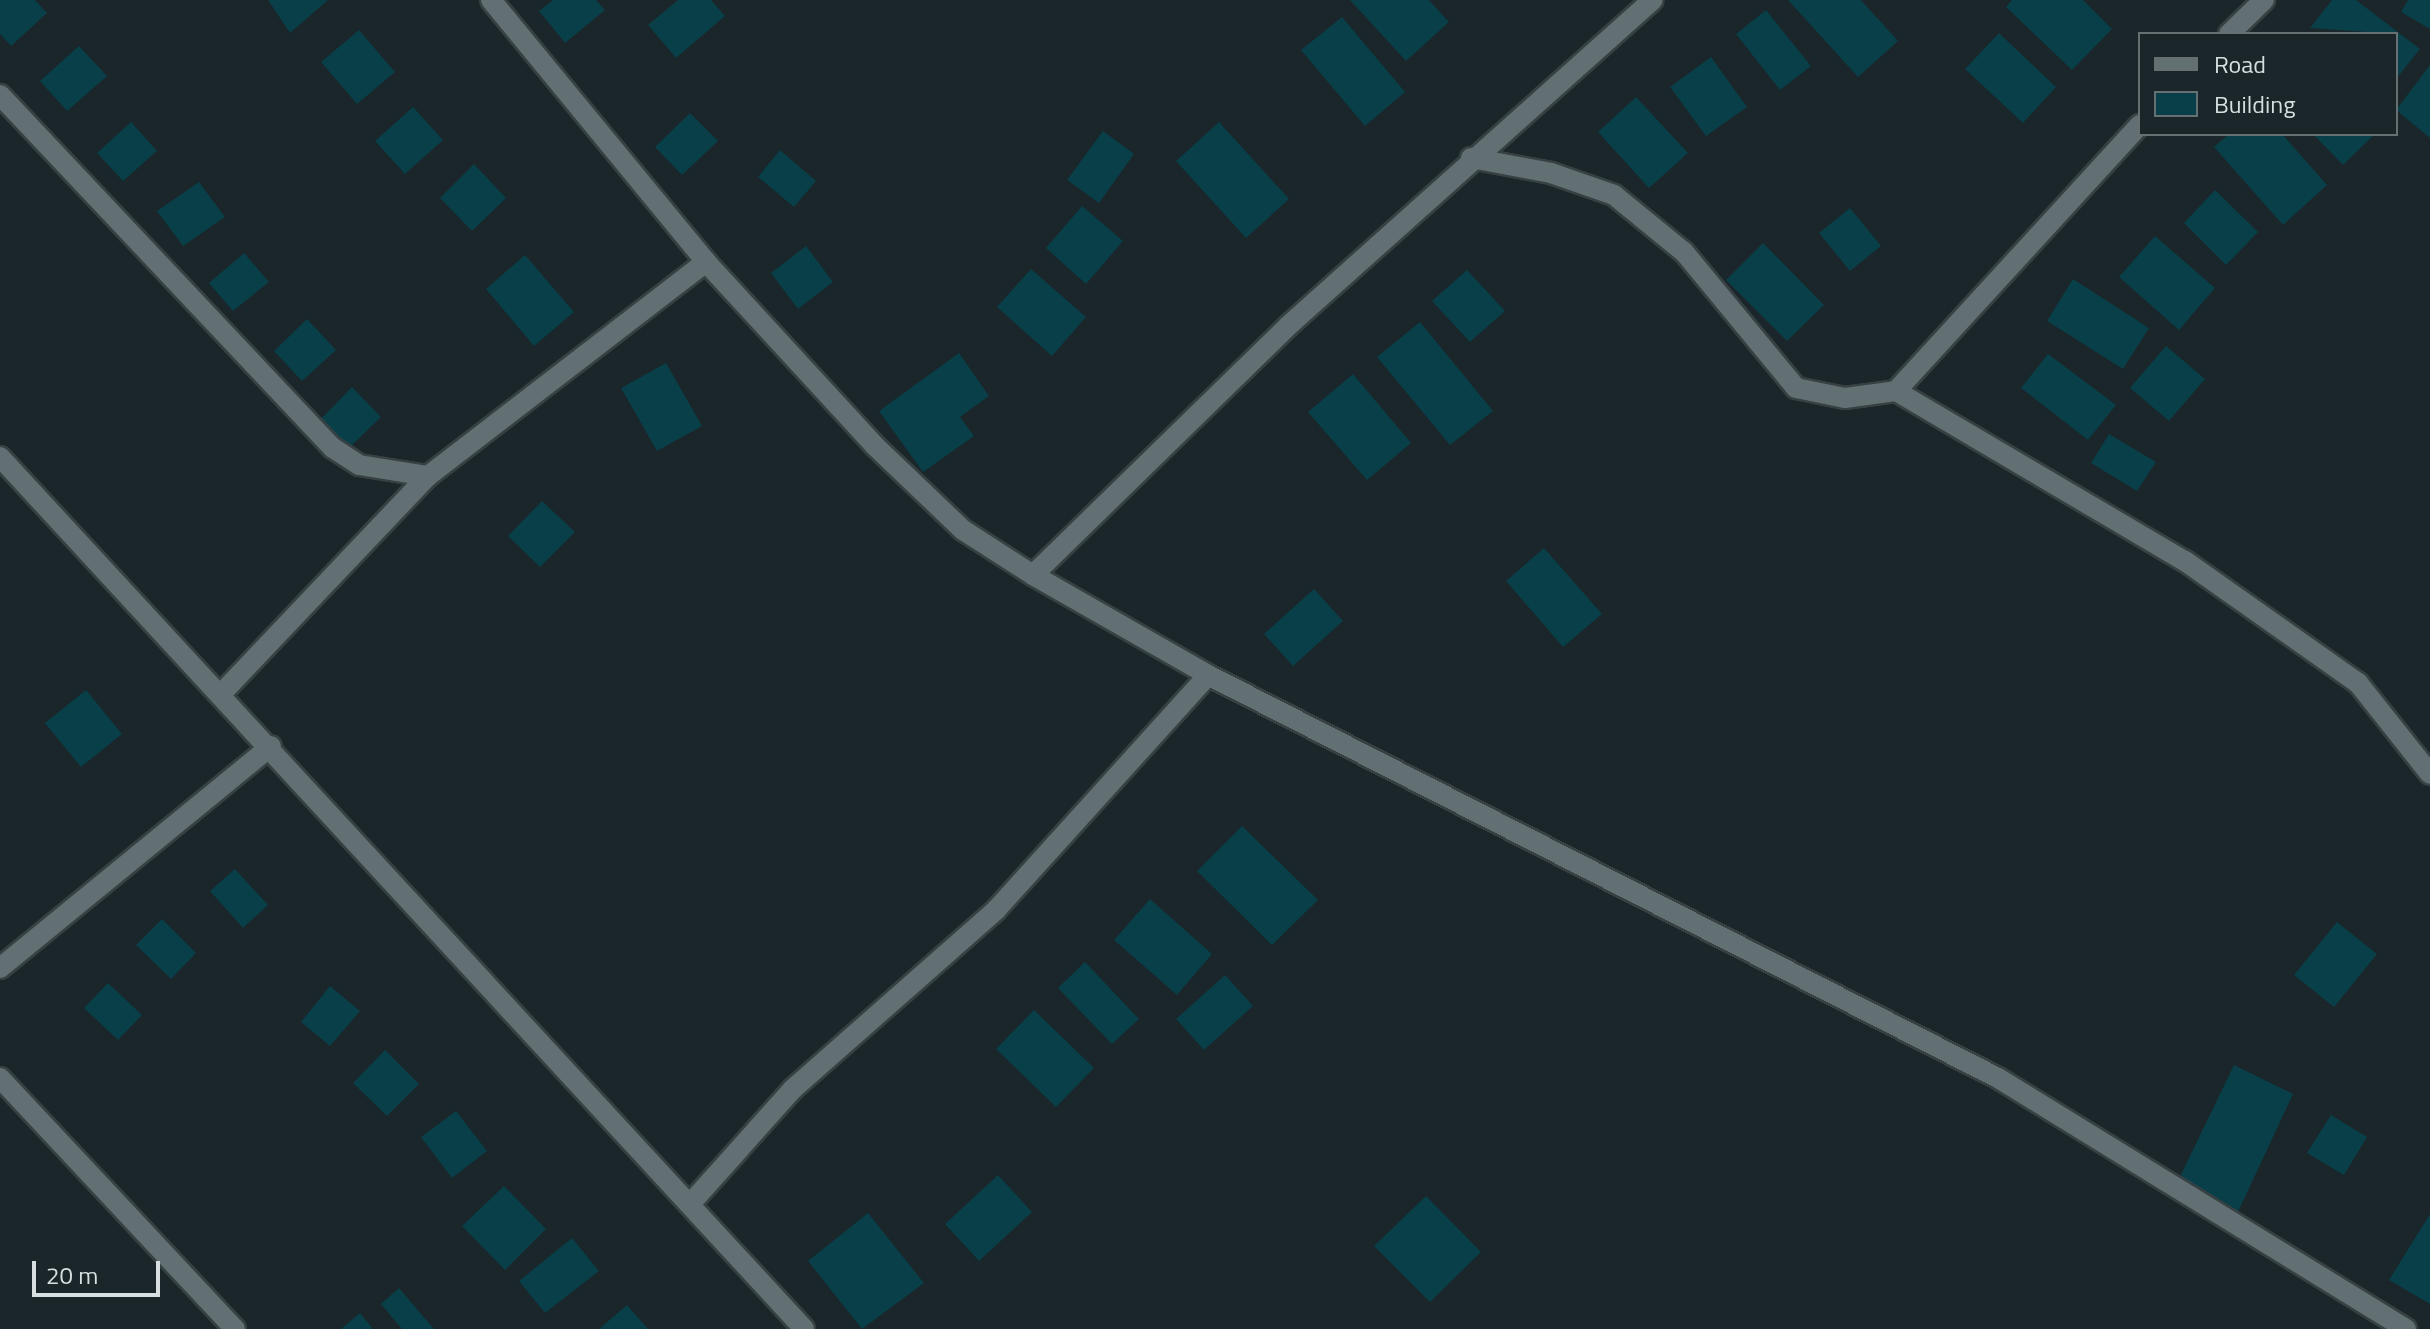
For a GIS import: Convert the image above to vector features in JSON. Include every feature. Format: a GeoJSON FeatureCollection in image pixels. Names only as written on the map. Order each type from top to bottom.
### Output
{"type":"FeatureCollection","features":[{"type":"Feature","properties":{"kind":"street"},"geometry":{"type":"LineString","coordinates":[[491,0],[706,262],[874,445],[963,530],[1033,575],[1208,675],[1998,1078],[2406,1329]]}},
{"type":"Feature","properties":{"kind":"street"},"geometry":{"type":"LineString","coordinates":[[1033,575],[1471,158],[1652,0]]}},
{"type":"Feature","properties":{"kind":"street"},"geometry":{"type":"LineString","coordinates":[[2231,32],[2264,0]]}},
{"type":"Feature","properties":{"kind":"street"},"geometry":{"type":"LineString","coordinates":[[0,95],[333,448],[359,465],[428,476]]}},
{"type":"Feature","properties":{"kind":"street"},"geometry":{"type":"LineString","coordinates":[[1896,391],[2138,127]]}},
{"type":"Feature","properties":{"kind":"street"},"geometry":{"type":"LineString","coordinates":[[1471,158],[1551,173],[1614,195],[1684,252],[1796,388],[1845,398],[1896,391],[2185,561],[2358,683],[2430,774]]}},
{"type":"Feature","properties":{"kind":"street"},"geometry":{"type":"LineString","coordinates":[[221,694],[428,476],[706,262]]}},
{"type":"Feature","properties":{"kind":"street"},"geometry":{"type":"LineString","coordinates":[[0,457],[271,746],[804,1329]]}},
{"type":"Feature","properties":{"kind":"street"},"geometry":{"type":"LineString","coordinates":[[691,1203],[793,1089],[996,910],[1208,675]]}},
{"type":"Feature","properties":{"kind":"street"},"geometry":{"type":"LineString","coordinates":[[0,968],[271,746]]}},
{"type":"Feature","properties":{"kind":"street"},"geometry":{"type":"LineString","coordinates":[[0,1078],[235,1329]]}},
{"type":"Feature","properties":{"kind":"building"},"geometry":{"type":"Polygon","coordinates":[[[0,0],[35,0],[47,13],[11,46],[0,34],[0,0]]]}},
{"type":"Feature","properties":{"kind":"building"},"geometry":{"type":"Polygon","coordinates":[[[268,0],[328,0],[290,33],[268,0]]]}},
{"type":"Feature","properties":{"kind":"building"},"geometry":{"type":"Polygon","coordinates":[[[553,0],[596,0],[605,10],[565,43],[539,11],[553,0]]]}},
{"type":"Feature","properties":{"kind":"building"},"geometry":{"type":"Polygon","coordinates":[[[678,0],[711,0],[725,16],[676,58],[648,25],[678,0]]]}},
{"type":"Feature","properties":{"kind":"building"},"geometry":{"type":"Polygon","coordinates":[[[1350,0],[1429,0],[1449,22],[1406,61],[1350,0]]]}},
{"type":"Feature","properties":{"kind":"building"},"geometry":{"type":"Polygon","coordinates":[[[1788,0],[1861,0],[1898,41],[1858,77],[1788,0]]]}},
{"type":"Feature","properties":{"kind":"building"},"geometry":{"type":"Polygon","coordinates":[[[2012,0],[2083,0],[2112,29],[2072,70],[2006,7],[2012,0]]]}},
{"type":"Feature","properties":{"kind":"building"},"geometry":{"type":"Polygon","coordinates":[[[2332,0],[2356,0],[2398,32],[2367,32],[2310,28],[2332,0]]]}},
{"type":"Feature","properties":{"kind":"building"},"geometry":{"type":"Polygon","coordinates":[[[2408,0],[2430,0],[2430,29],[2401,12],[2408,0]]]}},
{"type":"Feature","properties":{"kind":"building"},"geometry":{"type":"Polygon","coordinates":[[[1766,10],[1811,66],[1780,90],[1736,34],[1766,10]]]}},
{"type":"Feature","properties":{"kind":"building"},"geometry":{"type":"Polygon","coordinates":[[[1342,17],[1405,92],[1365,126],[1301,50],[1342,17]]]}},
{"type":"Feature","properties":{"kind":"building"},"geometry":{"type":"Polygon","coordinates":[[[359,30],[395,72],[357,104],[321,62],[359,30]]]}},
{"type":"Feature","properties":{"kind":"building"},"geometry":{"type":"Polygon","coordinates":[[[2398,32],[2420,49],[2398,76],[2398,32]]]}},
{"type":"Feature","properties":{"kind":"building"},"geometry":{"type":"Polygon","coordinates":[[[1999,33],[2056,87],[2023,123],[1965,69],[1999,33]]]}},
{"type":"Feature","properties":{"kind":"building"},"geometry":{"type":"Polygon","coordinates":[[[79,46],[107,76],[67,111],[40,81],[79,46]]]}},
{"type":"Feature","properties":{"kind":"building"},"geometry":{"type":"Polygon","coordinates":[[[1711,57],[1747,107],[1706,136],[1670,87],[1711,57]]]}},
{"type":"Feature","properties":{"kind":"building"},"geometry":{"type":"Polygon","coordinates":[[[2430,65],[2430,138],[2398,112],[2398,107],[2430,65]]]}},
{"type":"Feature","properties":{"kind":"building"},"geometry":{"type":"Polygon","coordinates":[[[1636,97],[1688,153],[1649,188],[1598,132],[1636,97]]]}},
{"type":"Feature","properties":{"kind":"building"},"geometry":{"type":"Polygon","coordinates":[[[413,107],[443,140],[405,174],[375,141],[413,107]]]}},
{"type":"Feature","properties":{"kind":"building"},"geometry":{"type":"Polygon","coordinates":[[[690,113],[718,141],[682,175],[655,147],[690,113]]]}},
{"type":"Feature","properties":{"kind":"building"},"geometry":{"type":"Polygon","coordinates":[[[131,122],[157,151],[123,181],[97,153],[131,122]]]}},
{"type":"Feature","properties":{"kind":"building"},"geometry":{"type":"Polygon","coordinates":[[[1219,122],[1289,199],[1246,238],[1176,161],[1219,122]]]}},
{"type":"Feature","properties":{"kind":"building"},"geometry":{"type":"Polygon","coordinates":[[[1103,131],[1134,154],[1099,203],[1067,180],[1103,131]]]}},
{"type":"Feature","properties":{"kind":"building"},"geometry":{"type":"Polygon","coordinates":[[[2227,136],[2284,136],[2327,185],[2283,225],[2214,147],[2227,136]]]}},
{"type":"Feature","properties":{"kind":"building"},"geometry":{"type":"Polygon","coordinates":[[[2315,136],[2373,136],[2343,165],[2315,136]]]}},
{"type":"Feature","properties":{"kind":"building"},"geometry":{"type":"Polygon","coordinates":[[[780,150],[816,181],[794,207],[758,177],[780,150]]]}},
{"type":"Feature","properties":{"kind":"building"},"geometry":{"type":"Polygon","coordinates":[[[474,164],[506,198],[472,231],[440,198],[474,164]]]}},
{"type":"Feature","properties":{"kind":"building"},"geometry":{"type":"Polygon","coordinates":[[[199,182],[225,217],[183,246],[157,211],[199,182]]]}},
{"type":"Feature","properties":{"kind":"building"},"geometry":{"type":"Polygon","coordinates":[[[2215,190],[2258,232],[2226,265],[2184,223],[2215,190]]]}},
{"type":"Feature","properties":{"kind":"building"},"geometry":{"type":"Polygon","coordinates":[[[1082,206],[1123,241],[1086,284],[1046,248],[1082,206]]]}},
{"type":"Feature","properties":{"kind":"building"},"geometry":{"type":"Polygon","coordinates":[[[1850,208],[1881,246],[1850,271],[1819,233],[1850,208]]]}},
{"type":"Feature","properties":{"kind":"building"},"geometry":{"type":"Polygon","coordinates":[[[2155,236],[2215,288],[2179,330],[2119,277],[2155,236]]]}},
{"type":"Feature","properties":{"kind":"building"},"geometry":{"type":"Polygon","coordinates":[[[1763,243],[1824,305],[1787,341],[1726,280],[1763,243]]]}},
{"type":"Feature","properties":{"kind":"building"},"geometry":{"type":"Polygon","coordinates":[[[806,246],[833,282],[798,309],[771,273],[806,246]]]}},
{"type":"Feature","properties":{"kind":"building"},"geometry":{"type":"Polygon","coordinates":[[[244,253],[269,282],[233,311],[209,283],[244,253]]]}},
{"type":"Feature","properties":{"kind":"building"},"geometry":{"type":"Polygon","coordinates":[[[525,255],[574,312],[534,346],[486,289],[525,255]]]}},
{"type":"Feature","properties":{"kind":"building"},"geometry":{"type":"Polygon","coordinates":[[[1031,269],[1086,317],[1052,356],[997,307],[1031,269]]]}},
{"type":"Feature","properties":{"kind":"building"},"geometry":{"type":"Polygon","coordinates":[[[1467,270],[1505,311],[1470,342],[1432,301],[1467,270]]]}},
{"type":"Feature","properties":{"kind":"building"},"geometry":{"type":"Polygon","coordinates":[[[2073,279],[2149,328],[2123,369],[2047,321],[2073,279]]]}},
{"type":"Feature","properties":{"kind":"building"},"geometry":{"type":"Polygon","coordinates":[[[307,319],[336,350],[302,381],[274,351],[307,319]]]}},
{"type":"Feature","properties":{"kind":"building"},"geometry":{"type":"Polygon","coordinates":[[[1420,322],[1493,411],[1450,445],[1377,357],[1420,322]]]}},
{"type":"Feature","properties":{"kind":"building"},"geometry":{"type":"Polygon","coordinates":[[[2166,346],[2205,379],[2169,421],[2130,388],[2166,346]]]}},
{"type":"Feature","properties":{"kind":"building"},"geometry":{"type":"Polygon","coordinates":[[[959,353],[989,396],[960,417],[974,436],[923,472],[879,411],[959,353]]]}},
{"type":"Feature","properties":{"kind":"building"},"geometry":{"type":"Polygon","coordinates":[[[2048,354],[2116,405],[2088,440],[2021,388],[2048,354]]]}},
{"type":"Feature","properties":{"kind":"building"},"geometry":{"type":"Polygon","coordinates":[[[666,363],[702,426],[657,451],[621,388],[666,363]]]}},
{"type":"Feature","properties":{"kind":"building"},"geometry":{"type":"Polygon","coordinates":[[[1353,374],[1411,443],[1367,480],[1308,412],[1353,374]]]}},
{"type":"Feature","properties":{"kind":"building"},"geometry":{"type":"Polygon","coordinates":[[[352,387],[381,417],[348,449],[320,420],[352,387]]]}},
{"type":"Feature","properties":{"kind":"building"},"geometry":{"type":"Polygon","coordinates":[[[2109,434],[2156,462],[2137,491],[2091,463],[2109,434]]]}},
{"type":"Feature","properties":{"kind":"building"},"geometry":{"type":"Polygon","coordinates":[[[542,501],[575,532],[540,567],[508,536],[542,501]]]}},
{"type":"Feature","properties":{"kind":"building"},"geometry":{"type":"Polygon","coordinates":[[[1544,548],[1602,614],[1563,647],[1506,581],[1544,548]]]}},
{"type":"Feature","properties":{"kind":"building"},"geometry":{"type":"Polygon","coordinates":[[[1314,589],[1343,621],[1293,666],[1264,634],[1314,589]]]}},
{"type":"Feature","properties":{"kind":"building"},"geometry":{"type":"Polygon","coordinates":[[[86,690],[122,734],[81,767],[45,723],[86,690]]]}},
{"type":"Feature","properties":{"kind":"building"},"geometry":{"type":"Polygon","coordinates":[[[1242,826],[1318,900],[1272,945],[1197,871],[1242,826]]]}},
{"type":"Feature","properties":{"kind":"building"},"geometry":{"type":"Polygon","coordinates":[[[235,869],[268,905],[243,928],[210,891],[235,869]]]}},
{"type":"Feature","properties":{"kind":"building"},"geometry":{"type":"Polygon","coordinates":[[[1150,899],[1212,954],[1177,995],[1114,940],[1150,899]]]}},
{"type":"Feature","properties":{"kind":"building"},"geometry":{"type":"Polygon","coordinates":[[[162,919],[196,953],[171,979],[136,945],[162,919]]]}},
{"type":"Feature","properties":{"kind":"building"},"geometry":{"type":"Polygon","coordinates":[[[2337,922],[2377,954],[2334,1007],[2294,975],[2337,922]]]}},
{"type":"Feature","properties":{"kind":"building"},"geometry":{"type":"Polygon","coordinates":[[[1085,962],[1139,1019],[1112,1044],[1058,988],[1085,962]]]}},
{"type":"Feature","properties":{"kind":"building"},"geometry":{"type":"Polygon","coordinates":[[[1225,975],[1253,1006],[1204,1050],[1176,1019],[1225,975]]]}},
{"type":"Feature","properties":{"kind":"building"},"geometry":{"type":"Polygon","coordinates":[[[108,983],[142,1015],[118,1040],[84,1008],[108,983]]]}},
{"type":"Feature","properties":{"kind":"building"},"geometry":{"type":"Polygon","coordinates":[[[330,986],[360,1011],[330,1046],[301,1022],[330,986]]]}},
{"type":"Feature","properties":{"kind":"building"},"geometry":{"type":"Polygon","coordinates":[[[1034,1010],[1094,1068],[1056,1107],[996,1049],[1034,1010]]]}},
{"type":"Feature","properties":{"kind":"building"},"geometry":{"type":"Polygon","coordinates":[[[385,1050],[419,1084],[387,1116],[353,1083],[385,1050]]]}},
{"type":"Feature","properties":{"kind":"building"},"geometry":{"type":"Polygon","coordinates":[[[2234,1065],[2293,1094],[2237,1214],[2176,1185],[2234,1065]]]}},
{"type":"Feature","properties":{"kind":"building"},"geometry":{"type":"Polygon","coordinates":[[[456,1111],[487,1151],[452,1178],[421,1137],[456,1111]]]}},
{"type":"Feature","properties":{"kind":"building"},"geometry":{"type":"Polygon","coordinates":[[[2331,1115],[2367,1137],[2344,1175],[2307,1153],[2331,1115]]]}},
{"type":"Feature","properties":{"kind":"building"},"geometry":{"type":"Polygon","coordinates":[[[998,1175],[1032,1212],[979,1261],[945,1224],[998,1175]]]}},
{"type":"Feature","properties":{"kind":"building"},"geometry":{"type":"Polygon","coordinates":[[[504,1186],[546,1229],[505,1270],[462,1226],[504,1186]]]}},
{"type":"Feature","properties":{"kind":"building"},"geometry":{"type":"Polygon","coordinates":[[[1426,1196],[1481,1252],[1430,1302],[1374,1246],[1426,1196]]]}},
{"type":"Feature","properties":{"kind":"building"},"geometry":{"type":"Polygon","coordinates":[[[868,1213],[924,1283],[862,1329],[808,1261],[868,1213]]]}},
{"type":"Feature","properties":{"kind":"building"},"geometry":{"type":"Polygon","coordinates":[[[2430,1214],[2430,1304],[2389,1280],[2430,1214]]]}},
{"type":"Feature","properties":{"kind":"building"},"geometry":{"type":"Polygon","coordinates":[[[572,1238],[599,1271],[545,1313],[519,1281],[572,1238]]]}},
{"type":"Feature","properties":{"kind":"building"},"geometry":{"type":"Polygon","coordinates":[[[399,1288],[434,1329],[402,1329],[381,1304],[399,1288]]]}},
{"type":"Feature","properties":{"kind":"building"},"geometry":{"type":"Polygon","coordinates":[[[627,1305],[648,1329],[599,1329],[627,1305]]]}},
{"type":"Feature","properties":{"kind":"building"},"geometry":{"type":"Polygon","coordinates":[[[360,1313],[373,1329],[341,1329],[360,1313]]]}}]}
